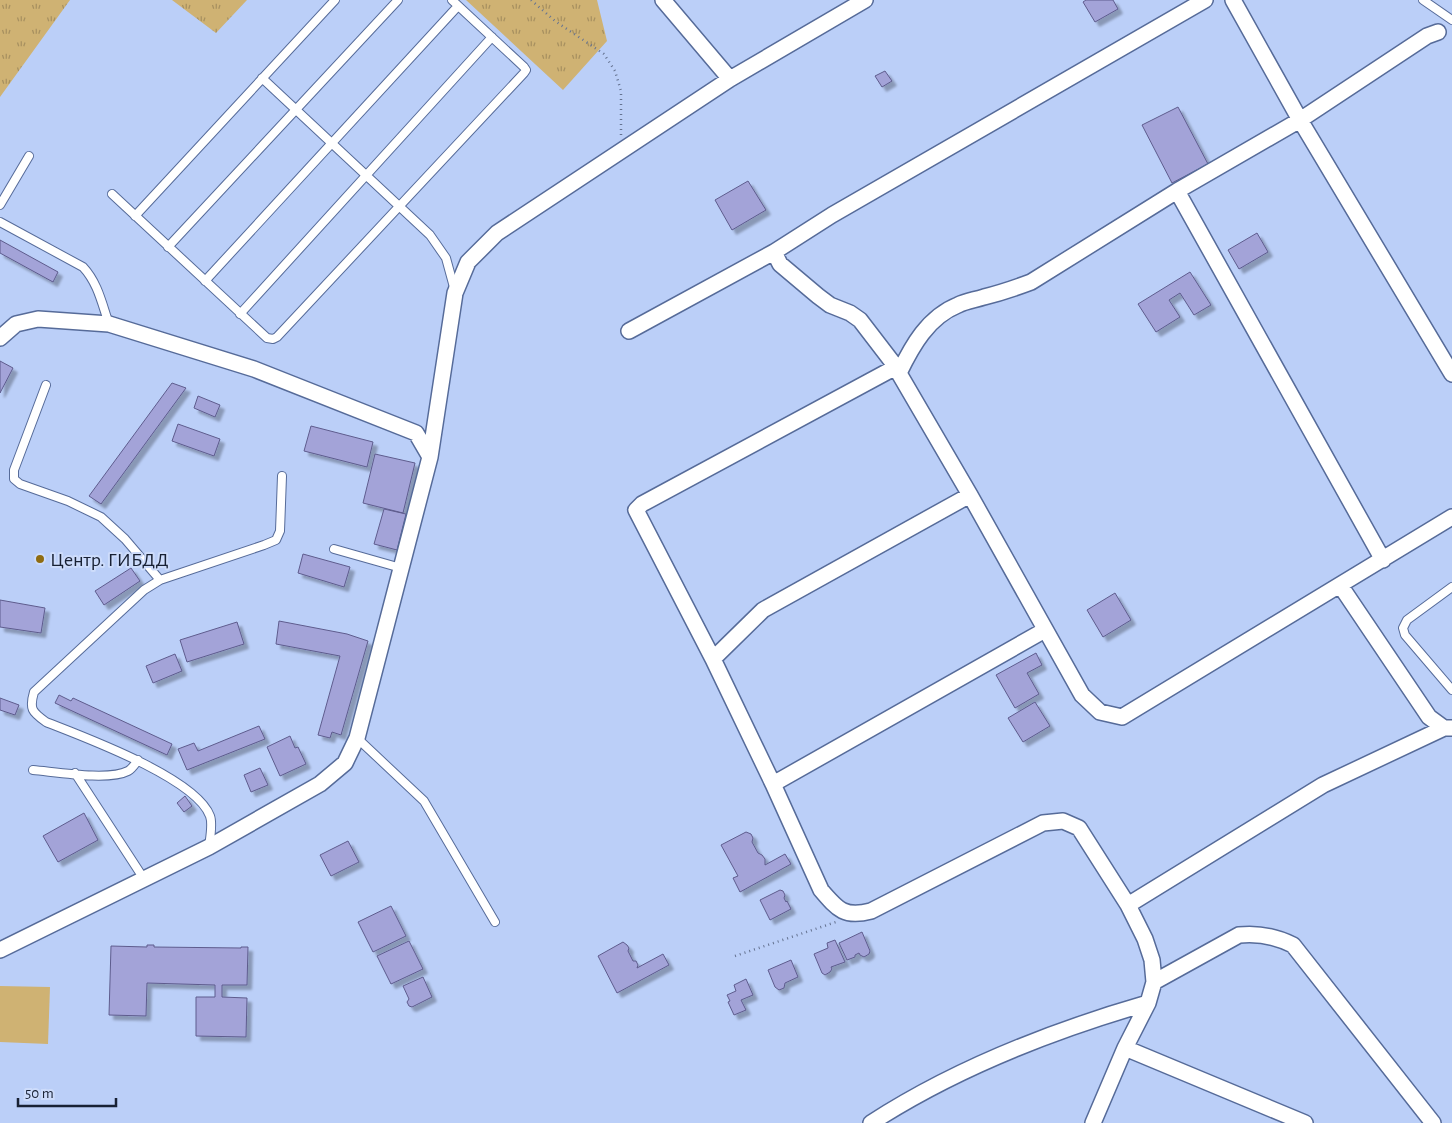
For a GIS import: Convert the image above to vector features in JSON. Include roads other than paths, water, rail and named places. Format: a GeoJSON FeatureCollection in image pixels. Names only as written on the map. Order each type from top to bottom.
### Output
{"type":"FeatureCollection","features":[{"type":"Feature","properties":{"kind":"street"},"geometry":{"type":"LineString","coordinates":[[663,0],[730,79]]}},
{"type":"Feature","properties":{"kind":"street"},"geometry":{"type":"LineString","coordinates":[[0,950],[209,847],[320,784],[344,763],[357,738],[430,457],[455,293],[468,262],[497,233],[730,79],[865,0]]}},
{"type":"Feature","properties":{"kind":"street"},"geometry":{"type":"LineString","coordinates":[[629,331],[774,252],[832,215],[1205,0]]}},
{"type":"Feature","properties":{"kind":"street"},"geometry":{"type":"LineString","coordinates":[[1233,0],[1300,120],[1452,374]]}},
{"type":"Feature","properties":{"kind":"street"},"geometry":{"type":"LineString","coordinates":[[1093,1123],[1148,1003],[1154,982],[1152,960],[1145,939],[1120,892],[1080,828],[1062,821],[1043,823],[871,911],[856,915],[842,911],[822,890],[713,659],[636,510],[642,504],[897,370],[922,332],[940,315],[957,305],[1031,282],[1177,190],[1300,120],[1427,36],[1438,32]]}},
{"type":"Feature","properties":{"kind":"street"},"geometry":{"type":"LineString","coordinates":[[1177,190],[1383,560]]}},
{"type":"Feature","properties":{"kind":"street"},"geometry":{"type":"LineString","coordinates":[[774,252],[780,264],[818,296],[830,305],[850,313],[860,320],[897,370],[970,495],[1082,695],[1100,712],[1122,717],[1452,517]]}},
{"type":"Feature","properties":{"kind":"street"},"geometry":{"type":"LineString","coordinates":[[0,338],[16,324],[38,319],[109,324],[254,369],[416,433],[430,457]]}},
{"type":"Feature","properties":{"kind":"street"},"geometry":{"type":"LineString","coordinates":[[713,659],[763,610],[970,495]]}},
{"type":"Feature","properties":{"kind":"street"},"geometry":{"type":"LineString","coordinates":[[1340,585],[1429,717],[1448,728]]}},
{"type":"Feature","properties":{"kind":"street"},"geometry":{"type":"LineString","coordinates":[[773,784],[1045,630]]}},
{"type":"Feature","properties":{"kind":"street"},"geometry":{"type":"LineString","coordinates":[[1128,906],[1323,785],[1448,728]]}},
{"type":"Feature","properties":{"kind":"street"},"geometry":{"type":"LineString","coordinates":[[1154,982],[1240,935],[1252,934],[1284,940],[1293,944],[1433,1123]]}},
{"type":"Feature","properties":{"kind":"street"},"geometry":{"type":"LineString","coordinates":[[871,1123],[903,1102],[997,1055],[1120,1011],[1148,1003]]}},
{"type":"Feature","properties":{"kind":"street"},"geometry":{"type":"LineString","coordinates":[[1126,1048],[1304,1123]]}},
{"type":"Feature","properties":{"kind":"lane"},"geometry":{"type":"LineString","coordinates":[[135,216],[335,0]]}},
{"type":"Feature","properties":{"kind":"lane"},"geometry":{"type":"LineString","coordinates":[[168,247],[398,0]]}},
{"type":"Feature","properties":{"kind":"lane"},"geometry":{"type":"LineString","coordinates":[[1423,0],[1452,20]]}},
{"type":"Feature","properties":{"kind":"lane"},"geometry":{"type":"LineString","coordinates":[[112,194],[240,314],[268,338],[273,339],[278,337],[526,70],[455,3],[332,143],[205,281]]}},
{"type":"Feature","properties":{"kind":"lane"},"geometry":{"type":"LineString","coordinates":[[240,314],[492,37]]}},
{"type":"Feature","properties":{"kind":"lane"},"geometry":{"type":"LineString","coordinates":[[262,78],[430,234],[446,258],[455,293]]}},
{"type":"Feature","properties":{"kind":"lane"},"geometry":{"type":"LineString","coordinates":[[0,205],[29,156]]}},
{"type":"Feature","properties":{"kind":"lane"},"geometry":{"type":"LineString","coordinates":[[0,222],[83,267],[96,284],[109,324]]}},
{"type":"Feature","properties":{"kind":"lane"},"geometry":{"type":"LineString","coordinates":[[46,385],[14,470],[14,479],[20,484],[68,501],[101,517],[125,539],[160,580]]}},
{"type":"Feature","properties":{"kind":"lane"},"geometry":{"type":"LineString","coordinates":[[209,847],[210,818],[204,806],[191,793],[138,760],[46,722],[34,714],[31,702],[34,692],[144,590],[160,580],[276,540],[280,531],[282,476]]}},
{"type":"Feature","properties":{"kind":"lane"},"geometry":{"type":"LineString","coordinates":[[334,549],[401,568]]}},
{"type":"Feature","properties":{"kind":"lane"},"geometry":{"type":"LineString","coordinates":[[1450,684],[1405,635],[1403,628],[1406,620],[1452,587]]}},
{"type":"Feature","properties":{"kind":"lane"},"geometry":{"type":"LineString","coordinates":[[357,738],[424,801],[495,922]]}},
{"type":"Feature","properties":{"kind":"lane"},"geometry":{"type":"LineString","coordinates":[[34,770],[106,776],[130,770],[138,760]]}},
{"type":"Feature","properties":{"kind":"lane"},"geometry":{"type":"LineString","coordinates":[[75,774],[144,879]]}},
{"type":"Feature","properties":{"kind":"place","name":"Центр. ГИБДД"},"geometry":{"type":"Point","coordinates":[40,559]}}]}
